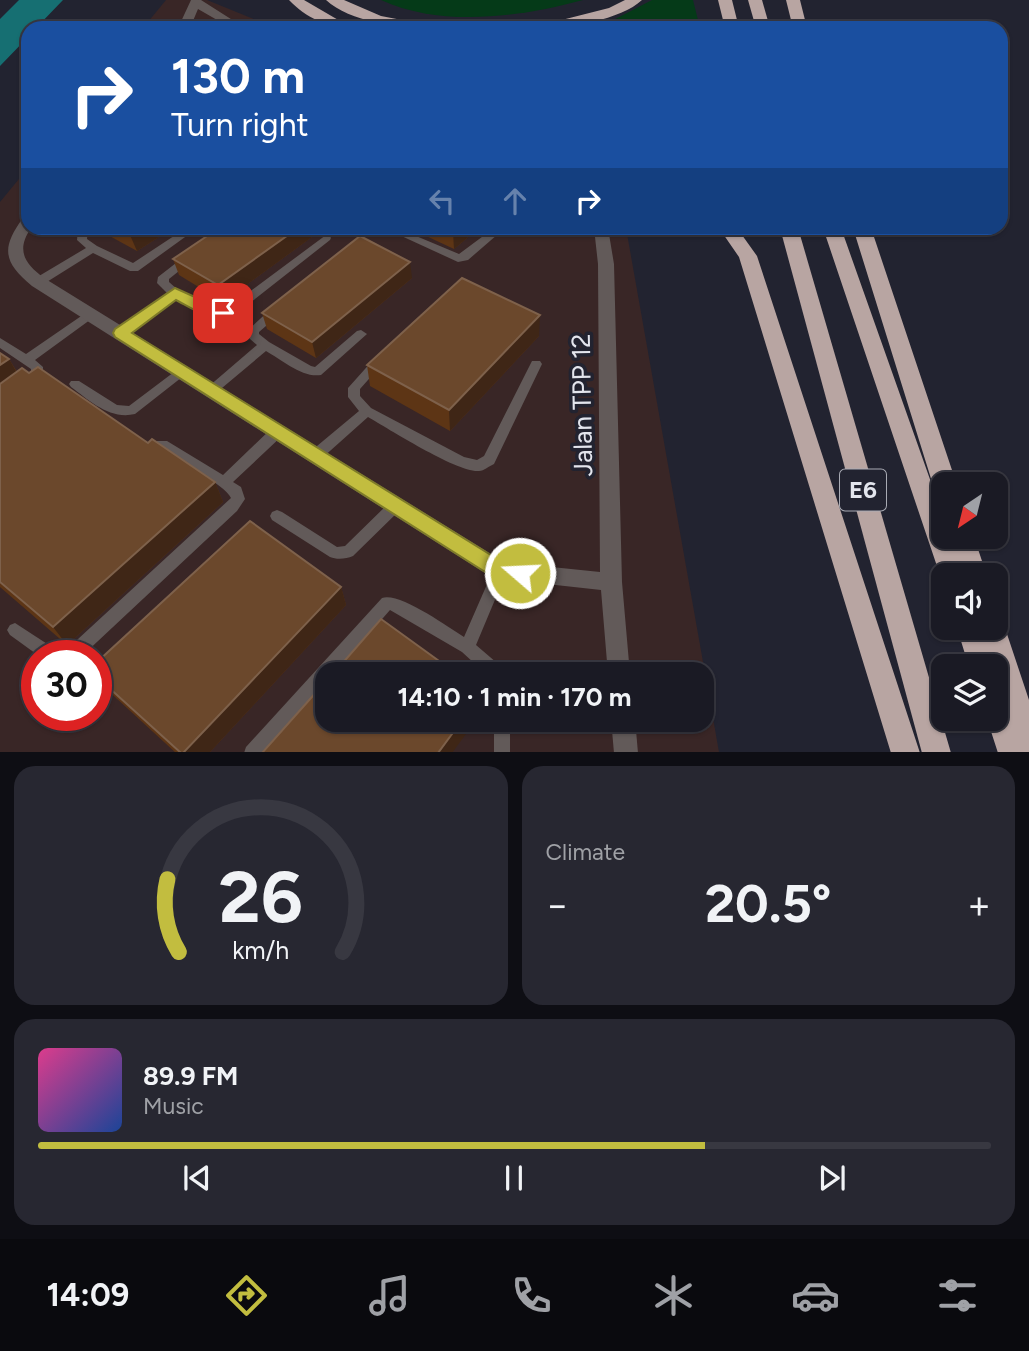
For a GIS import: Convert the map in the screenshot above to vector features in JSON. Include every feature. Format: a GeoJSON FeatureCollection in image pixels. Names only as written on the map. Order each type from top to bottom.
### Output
{"type":"FeatureCollection","features":[{"type":"Feature","properties":{"kind":"highway"},"geometry":{"type":"LineString","coordinates":[[296,0],[331,21]]}},
{"type":"Feature","properties":{"kind":"highway"},"geometry":{"type":"LineString","coordinates":[[333,0],[387,21]]}},
{"type":"Feature","properties":{"kind":"highway"},"geometry":{"type":"LineString","coordinates":[[575,21],[614,11],[635,0]]}},
{"type":"Feature","properties":{"kind":"highway"},"geometry":{"type":"LineString","coordinates":[[724,0],[730,21]]}},
{"type":"Feature","properties":{"kind":"highway"},"geometry":{"type":"LineString","coordinates":[[755,0],[762,21]]}},
{"type":"Feature","properties":{"kind":"highway"},"geometry":{"type":"LineString","coordinates":[[793,0],[798,21]]}},
{"type":"Feature","properties":{"kind":"highway"},"geometry":{"type":"LineString","coordinates":[[733,235],[748,256],[906,752]]}},
{"type":"Feature","properties":{"kind":"highway","name":"E6"},"geometry":{"type":"LineString","coordinates":[[791,235],[937,752]]}},
{"type":"Feature","properties":{"kind":"highway","name":"E6"},"geometry":{"type":"LineString","coordinates":[[834,235],[948,563]]}},
{"type":"Feature","properties":{"kind":"highway"},"geometry":{"type":"LineString","coordinates":[[864,235],[941,472]]}},
{"type":"Feature","properties":{"kind":"highway"},"geometry":{"type":"LineString","coordinates":[[996,640],[1029,743]]}},
{"type":"Feature","properties":{"kind":"highway"},"geometry":{"type":"LineString","coordinates":[[1006,731],[1013,752]]}},
{"type":"Feature","properties":{"kind":"street"},"geometry":{"type":"LineString","coordinates":[[187,21],[196,1],[228,21]]}},
{"type":"Feature","properties":{"kind":"street"},"geometry":{"type":"LineString","coordinates":[[21,231],[13,250],[20,269],[38,282],[500,571],[611,582]]}},
{"type":"Feature","properties":{"kind":"street","name":"Jalan TPP 12"},"geometry":{"type":"LineString","coordinates":[[602,235],[607,264],[611,582],[618,662]]}},
{"type":"Feature","properties":{"kind":"street"},"geometry":{"type":"LineString","coordinates":[[624,732],[626,752]]}},
{"type":"Feature","properties":{"kind":"lane"},"geometry":{"type":"LineString","coordinates":[[82,235],[82,240],[93,248],[134,268],[183,235]]}},
{"type":"Feature","properties":{"kind":"lane"},"geometry":{"type":"LineString","coordinates":[[405,235],[458,258],[464,257],[491,235]]}},
{"type":"Feature","properties":{"kind":"lane"},"geometry":{"type":"LineString","coordinates":[[195,255],[164,277],[163,283],[175,293],[215,312],[232,311],[326,238]]}},
{"type":"Feature","properties":{"kind":"lane"},"geometry":{"type":"LineString","coordinates":[[38,282],[93,248]]}},
{"type":"Feature","properties":{"kind":"lane"},"geometry":{"type":"LineString","coordinates":[[121,333],[175,293]]}},
{"type":"Feature","properties":{"kind":"lane"},"geometry":{"type":"LineString","coordinates":[[291,300],[253,331],[254,336],[308,370],[317,372],[360,334]]}},
{"type":"Feature","properties":{"kind":"lane"},"geometry":{"type":"LineString","coordinates":[[27,359],[90,314]]}},
{"type":"Feature","properties":{"kind":"lane"},"geometry":{"type":"LineString","coordinates":[[0,342],[37,367],[37,374],[21,389]]}},
{"type":"Feature","properties":{"kind":"lane"},"geometry":{"type":"LineString","coordinates":[[212,390],[265,345]]}},
{"type":"Feature","properties":{"kind":"lane"},"geometry":{"type":"LineString","coordinates":[[390,349],[354,388],[354,397],[367,411],[461,462],[478,466],[488,460],[536,364]]}},
{"type":"Feature","properties":{"kind":"lane"},"geometry":{"type":"LineString","coordinates":[[75,384],[114,410],[131,411],[182,371]]}},
{"type":"Feature","properties":{"kind":"lane"},"geometry":{"type":"LineString","coordinates":[[316,455],[367,411]]}},
{"type":"Feature","properties":{"kind":"lane"},"geometry":{"type":"LineString","coordinates":[[224,482],[278,431]]}},
{"type":"Feature","properties":{"kind":"lane"},"geometry":{"type":"LineString","coordinates":[[88,640],[238,499],[236,491],[224,482],[162,445]]}},
{"type":"Feature","properties":{"kind":"lane"},"geometry":{"type":"LineString","coordinates":[[277,516],[335,553],[348,552],[396,505]]}},
{"type":"Feature","properties":{"kind":"lane"},"geometry":{"type":"LineString","coordinates":[[467,647],[500,571]]}},
{"type":"Feature","properties":{"kind":"lane"},"geometry":{"type":"LineString","coordinates":[[252,752],[387,603],[397,604],[467,647],[484,662]]}},
{"type":"Feature","properties":{"kind":"lane"},"geometry":{"type":"LineString","coordinates":[[15,630],[29,640]]}},
{"type":"Feature","properties":{"kind":"lane"},"geometry":{"type":"LineString","coordinates":[[502,732],[502,752]]}},
{"type":"Feature","properties":{"kind":"shaded area"},"geometry":{"type":"Polygon","coordinates":[[[19,0],[63,0],[43,21],[21,21],[21,44],[0,66],[0,19],[19,0]]]}},
{"type":"Feature","properties":{"kind":"shaded area"},"geometry":{"type":"Polygon","coordinates":[[[166,0],[207,0],[259,21],[149,21],[166,0]]]}},
{"type":"Feature","properties":{"kind":"shaded area"},"geometry":{"type":"Polygon","coordinates":[[[381,0],[583,0],[508,15],[455,17],[405,9],[381,0]]]}},
{"type":"Feature","properties":{"kind":"shaded area"},"geometry":{"type":"Polygon","coordinates":[[[652,0],[693,0],[698,21],[612,21],[652,0]]]}},
{"type":"Feature","properties":{"kind":"shaded area"},"geometry":{"type":"Polygon","coordinates":[[[21,176],[21,235],[627,235],[703,662],[315,662],[315,732],[714,732],[714,724],[719,752],[0,752],[0,202],[21,176]]]}},
{"type":"Feature","properties":{"kind":"building"},"geometry":{"type":"Polygon","coordinates":[[[209,235],[288,235],[218,285],[173,259],[209,235]]]}},
{"type":"Feature","properties":{"kind":"building"},"geometry":{"type":"Polygon","coordinates":[[[360,236],[410,262],[312,342],[262,313],[360,236]]]}},
{"type":"Feature","properties":{"kind":"building"},"geometry":{"type":"Polygon","coordinates":[[[462,278],[540,315],[449,410],[367,365],[462,278]]]}},
{"type":"Feature","properties":{"kind":"building"},"geometry":{"type":"Polygon","coordinates":[[[0,353],[9,359],[0,365],[0,353]]]}},
{"type":"Feature","properties":{"kind":"building"},"geometry":{"type":"Polygon","coordinates":[[[38,367],[148,443],[152,439],[215,482],[53,627],[0,582],[0,384],[22,368],[29,373],[38,367]]]}},
{"type":"Feature","properties":{"kind":"building"},"geometry":{"type":"Polygon","coordinates":[[[250,521],[341,587],[184,752],[180,752],[112,690],[112,648],[250,521]]]}},
{"type":"Feature","properties":{"kind":"building"},"geometry":{"type":"Polygon","coordinates":[[[381,619],[440,662],[343,662],[381,619]]]}},
{"type":"Feature","properties":{"kind":"building"},"geometry":{"type":"Polygon","coordinates":[[[315,693],[315,732],[453,732],[439,752],[263,752],[315,693]]]}},
{"type":"Feature","properties":{"kind":"route"},"geometry":{"type":"LineString","coordinates":[[223,313],[215,312],[175,293],[121,333],[500,571],[520,573]]}}]}
